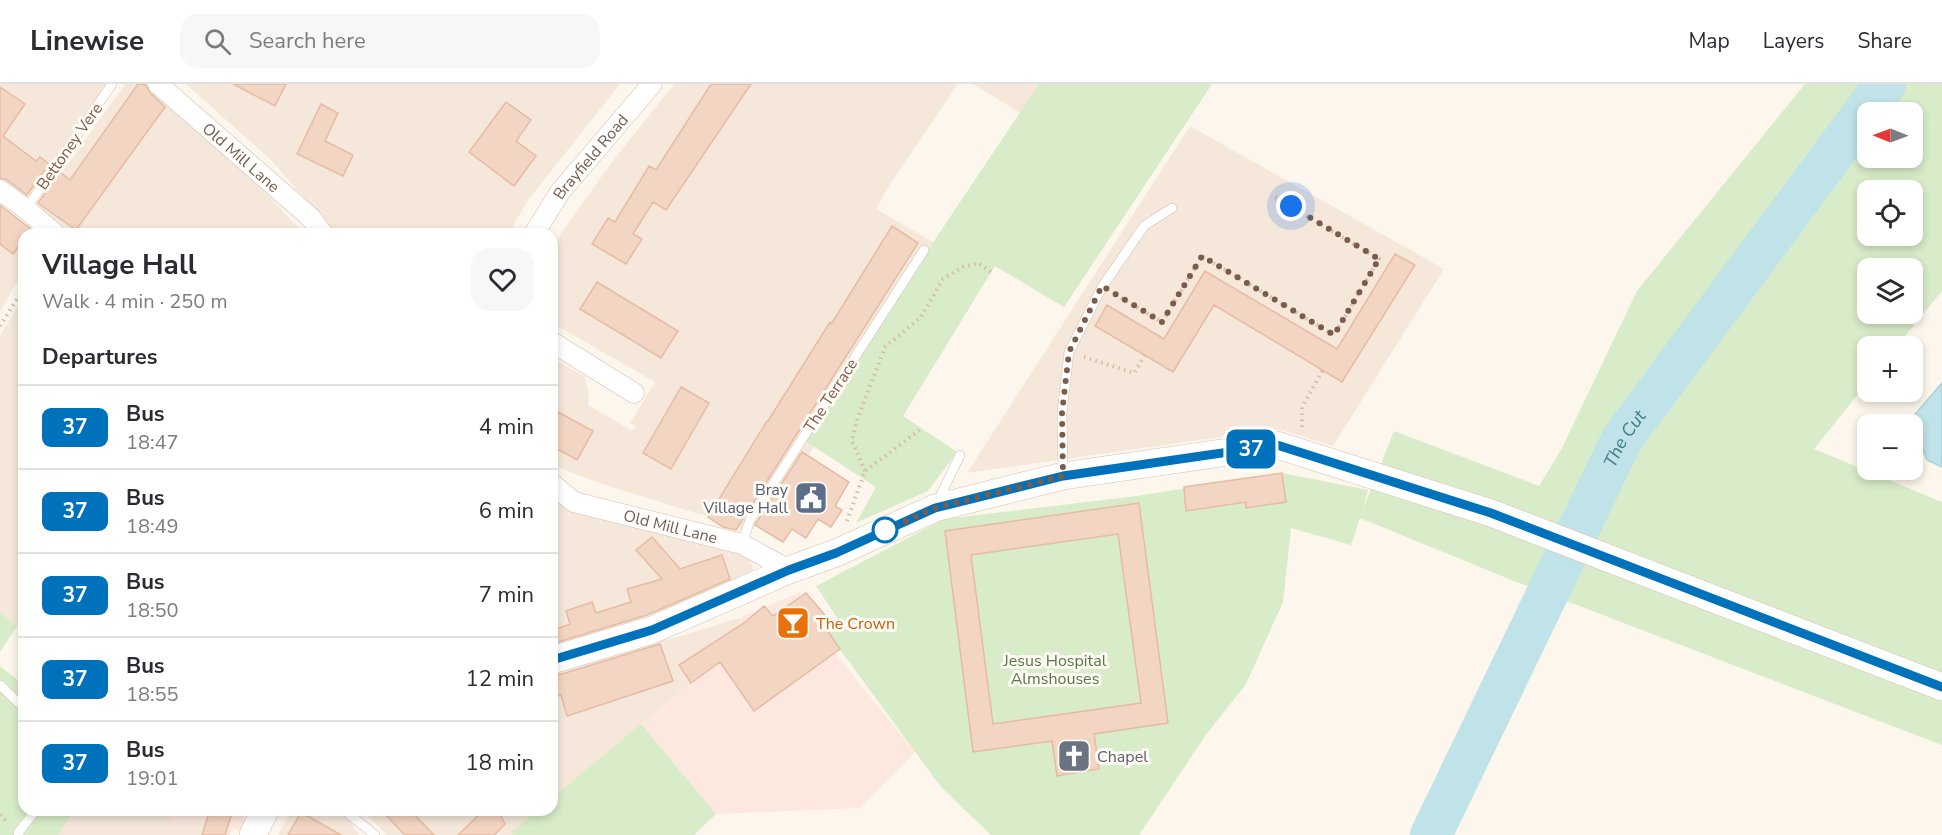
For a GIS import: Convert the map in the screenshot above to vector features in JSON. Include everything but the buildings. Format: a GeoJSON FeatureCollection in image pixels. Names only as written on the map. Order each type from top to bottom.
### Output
{"type":"FeatureCollection","features":[{"type":"Feature","properties":{"kind":"main road"},"geometry":{"type":"LineString","coordinates":[[558,658],[652,630],[789,570],[836,553],[935,508],[1063,476],[1290,449],[1491,513],[1942,687]]}},
{"type":"Feature","properties":{"kind":"main road"},"geometry":{"type":"LineString","coordinates":[[253,835],[263,816]]}},
{"type":"Feature","properties":{"kind":"street","name":"Old Mill Lane"},"geometry":{"type":"LineString","coordinates":[[158,84],[311,218],[318,228]]}},
{"type":"Feature","properties":{"kind":"street","name":"Brayfield Road"},"geometry":{"type":"LineString","coordinates":[[538,228],[560,192],[652,84]]}},
{"type":"Feature","properties":{"kind":"street"},"geometry":{"type":"LineString","coordinates":[[0,190],[48,228]]}},
{"type":"Feature","properties":{"kind":"street"},"geometry":{"type":"LineString","coordinates":[[558,346],[634,393]]}},
{"type":"Feature","properties":{"kind":"street","name":"Old Mill Lane"},"geometry":{"type":"LineString","coordinates":[[558,489],[574,502],[742,544],[789,570]]}},
{"type":"Feature","properties":{"kind":"lane","name":"Bettoney Vere"},"geometry":{"type":"LineString","coordinates":[[26,209],[112,84]]}},
{"type":"Feature","properties":{"kind":"lane"},"geometry":{"type":"LineString","coordinates":[[1063,476],[1062,413],[1069,352],[1102,286],[1144,226],[1172,208]]}},
{"type":"Feature","properties":{"kind":"lane","name":"The Terrace"},"geometry":{"type":"LineString","coordinates":[[742,544],[750,520],[924,250]]}},
{"type":"Feature","properties":{"kind":"lane"},"geometry":{"type":"LineString","coordinates":[[935,508],[960,455]]}},
{"type":"Feature","properties":{"kind":"lane"},"geometry":{"type":"LineString","coordinates":[[0,686],[18,702]]}},
{"type":"Feature","properties":{"kind":"lane"},"geometry":{"type":"LineString","coordinates":[[19,835],[18,833],[31,816]]}},
{"type":"Feature","properties":{"kind":"lane"},"geometry":{"type":"LineString","coordinates":[[351,816],[375,835]]}},
{"type":"Feature","properties":{"kind":"path"},"geometry":{"type":"LineString","coordinates":[[1102,286],[1162,322],[1202,256],[1334,335],[1379,259],[1274,196]]}},
{"type":"Feature","properties":{"kind":"path"},"geometry":{"type":"LineString","coordinates":[[865,471],[852,441],[857,420],[885,347],[921,317],[943,279],[963,267],[978,263],[991,272]]}},
{"type":"Feature","properties":{"kind":"path"},"geometry":{"type":"LineString","coordinates":[[0,326],[18,298]]}},
{"type":"Feature","properties":{"kind":"path"},"geometry":{"type":"LineString","coordinates":[[1069,352],[1134,373],[1145,355]]}},
{"type":"Feature","properties":{"kind":"path"},"geometry":{"type":"LineString","coordinates":[[1290,449],[1302,406],[1323,370]]}},
{"type":"Feature","properties":{"kind":"path"},"geometry":{"type":"LineString","coordinates":[[836,553],[865,471],[921,429]]}},
{"type":"Feature","properties":{"kind":"shaded area"},"geometry":{"type":"Polygon","coordinates":[[[0,84],[112,84],[25,200],[0,181],[0,84]]]}},
{"type":"Feature","properties":{"kind":"shaded area"},"geometry":{"type":"Polygon","coordinates":[[[125,84],[144,84],[221,149],[259,185],[298,228],[66,228],[37,207],[125,84]]]}},
{"type":"Feature","properties":{"kind":"shaded area"},"geometry":{"type":"Polygon","coordinates":[[[186,84],[620,84],[529,199],[512,228],[331,228],[270,159],[186,84]]]}},
{"type":"Feature","properties":{"kind":"shaded area"},"geometry":{"type":"Polygon","coordinates":[[[674,84],[958,84],[890,184],[876,209],[940,246],[775,509],[766,506],[753,529],[741,530],[723,519],[699,514],[602,484],[558,467],[558,361],[584,376],[589,393],[588,405],[632,431],[636,426],[630,423],[655,382],[558,326],[558,240],[609,166],[674,84]]]}},
{"type":"Feature","properties":{"kind":"shaded area"},"geometry":{"type":"Polygon","coordinates":[[[973,84],[1043,84],[1022,114],[973,84]]]}},
{"type":"Feature","properties":{"kind":"shaded area"},"geometry":{"type":"Polygon","coordinates":[[[1190,126],[1444,269],[1333,446],[1278,429],[967,473],[1190,126]]]}},
{"type":"Feature","properties":{"kind":"shaded area"},"geometry":{"type":"Polygon","coordinates":[[[0,211],[24,228],[18,228],[18,280],[0,311],[0,211]]]}},
{"type":"Feature","properties":{"kind":"shaded area"},"geometry":{"type":"Polygon","coordinates":[[[18,305],[17,626],[0,612],[0,336],[18,305]]]}},
{"type":"Feature","properties":{"kind":"shaded area"},"geometry":{"type":"Polygon","coordinates":[[[558,493],[749,557],[755,574],[748,579],[558,649],[558,493]]]}},
{"type":"Feature","properties":{"kind":"shaded area"},"geometry":{"type":"Polygon","coordinates":[[[800,592],[836,643],[831,648],[915,752],[860,808],[716,814],[641,724],[691,683],[749,643],[739,618],[800,592]]]}},
{"type":"Feature","properties":{"kind":"shaded area"},"geometry":{"type":"Polygon","coordinates":[[[739,618],[749,643],[691,683],[558,793],[558,671],[661,635],[668,640],[739,618]]]}},
{"type":"Feature","properties":{"kind":"shaded area"},"geometry":{"type":"Polygon","coordinates":[[[70,816],[172,816],[172,822],[201,822],[232,829],[230,835],[59,835],[70,816]]]}},
{"type":"Feature","properties":{"kind":"shaded area"},"geometry":{"type":"Polygon","coordinates":[[[172,816],[244,816],[241,831],[201,822],[172,822],[172,816]]]}},
{"type":"Feature","properties":{"kind":"shaded area"},"geometry":{"type":"Polygon","coordinates":[[[289,816],[343,816],[351,822],[359,835],[278,835],[289,816]]]}},
{"type":"Feature","properties":{"kind":"shaded area"},"geometry":{"type":"Polygon","coordinates":[[[368,816],[531,816],[512,832],[513,835],[387,835],[368,816]]]}},
{"type":"Feature","properties":{"kind":"green space"},"geometry":{"type":"Polygon","coordinates":[[[1039,84],[1212,84],[1064,307],[995,266],[903,416],[957,452],[928,491],[856,523],[876,487],[805,441],[1039,84]]]}},
{"type":"Feature","properties":{"kind":"green space","name":"Jesus Hospital Almshouses"},"geometry":{"type":"Polygon","coordinates":[[[1805,84],[1942,84],[1942,291],[1923,314],[1923,258],[1857,258],[1857,324],[1915,324],[1905,336],[1857,336],[1857,395],[1814,449],[1857,467],[1857,480],[1889,480],[1942,502],[1942,745],[1514,581],[1360,518],[1351,545],[1291,528],[1283,602],[1246,684],[1205,736],[1139,835],[991,835],[941,787],[825,629],[838,619],[816,586],[944,519],[1137,496],[1282,473],[1368,490],[1363,509],[1394,431],[1539,486],[1561,450],[1637,291],[1805,84]]]}},
{"type":"Feature","properties":{"kind":"green space"},"geometry":{"type":"Polygon","coordinates":[[[0,612],[17,626],[0,652],[0,612]]]}},
{"type":"Feature","properties":{"kind":"green space"},"geometry":{"type":"Polygon","coordinates":[[[0,666],[18,680],[18,816],[70,816],[59,835],[0,835],[0,666]]]}},
{"type":"Feature","properties":{"kind":"green space"},"geometry":{"type":"Polygon","coordinates":[[[641,724],[716,814],[694,835],[513,835],[511,832],[531,816],[558,816],[558,793],[641,724]]]}},
{"type":"Feature","properties":{"kind":"water"},"geometry":{"type":"Polygon","coordinates":[[[1942,383],[1942,467],[1927,460],[1923,450],[1923,414],[1915,414],[1942,383]]]}},
{"type":"Feature","properties":{"kind":"waterway","name":"The Cut"},"geometry":{"type":"LineString","coordinates":[[1431,835],[1622,439],[1885,84]]}},
{"type":"Feature","properties":{"kind":"bus line","name":"37"},"geometry":{"type":"LineString","coordinates":[[558,658],[652,630],[789,570],[836,553],[935,508],[1063,476],[1277,445],[1491,513],[1942,687]]}},
{"type":"Feature","properties":{"kind":"place","name":"Bray Village Hall"},"geometry":{"type":"Point","coordinates":[811,498]}},
{"type":"Feature","properties":{"kind":"place","name":"The Crown"},"geometry":{"type":"Point","coordinates":[793,623]}},
{"type":"Feature","properties":{"kind":"place","name":"Chapel"},"geometry":{"type":"Point","coordinates":[1074,756]}},
{"type":"Feature","properties":{"kind":"route"},"geometry":{"type":"LineString","coordinates":[[885,530],[876,535],[935,508],[1063,476],[1062,413],[1069,352],[1102,286],[1162,322],[1202,256],[1334,335],[1379,259],[1291,206]]}}]}
